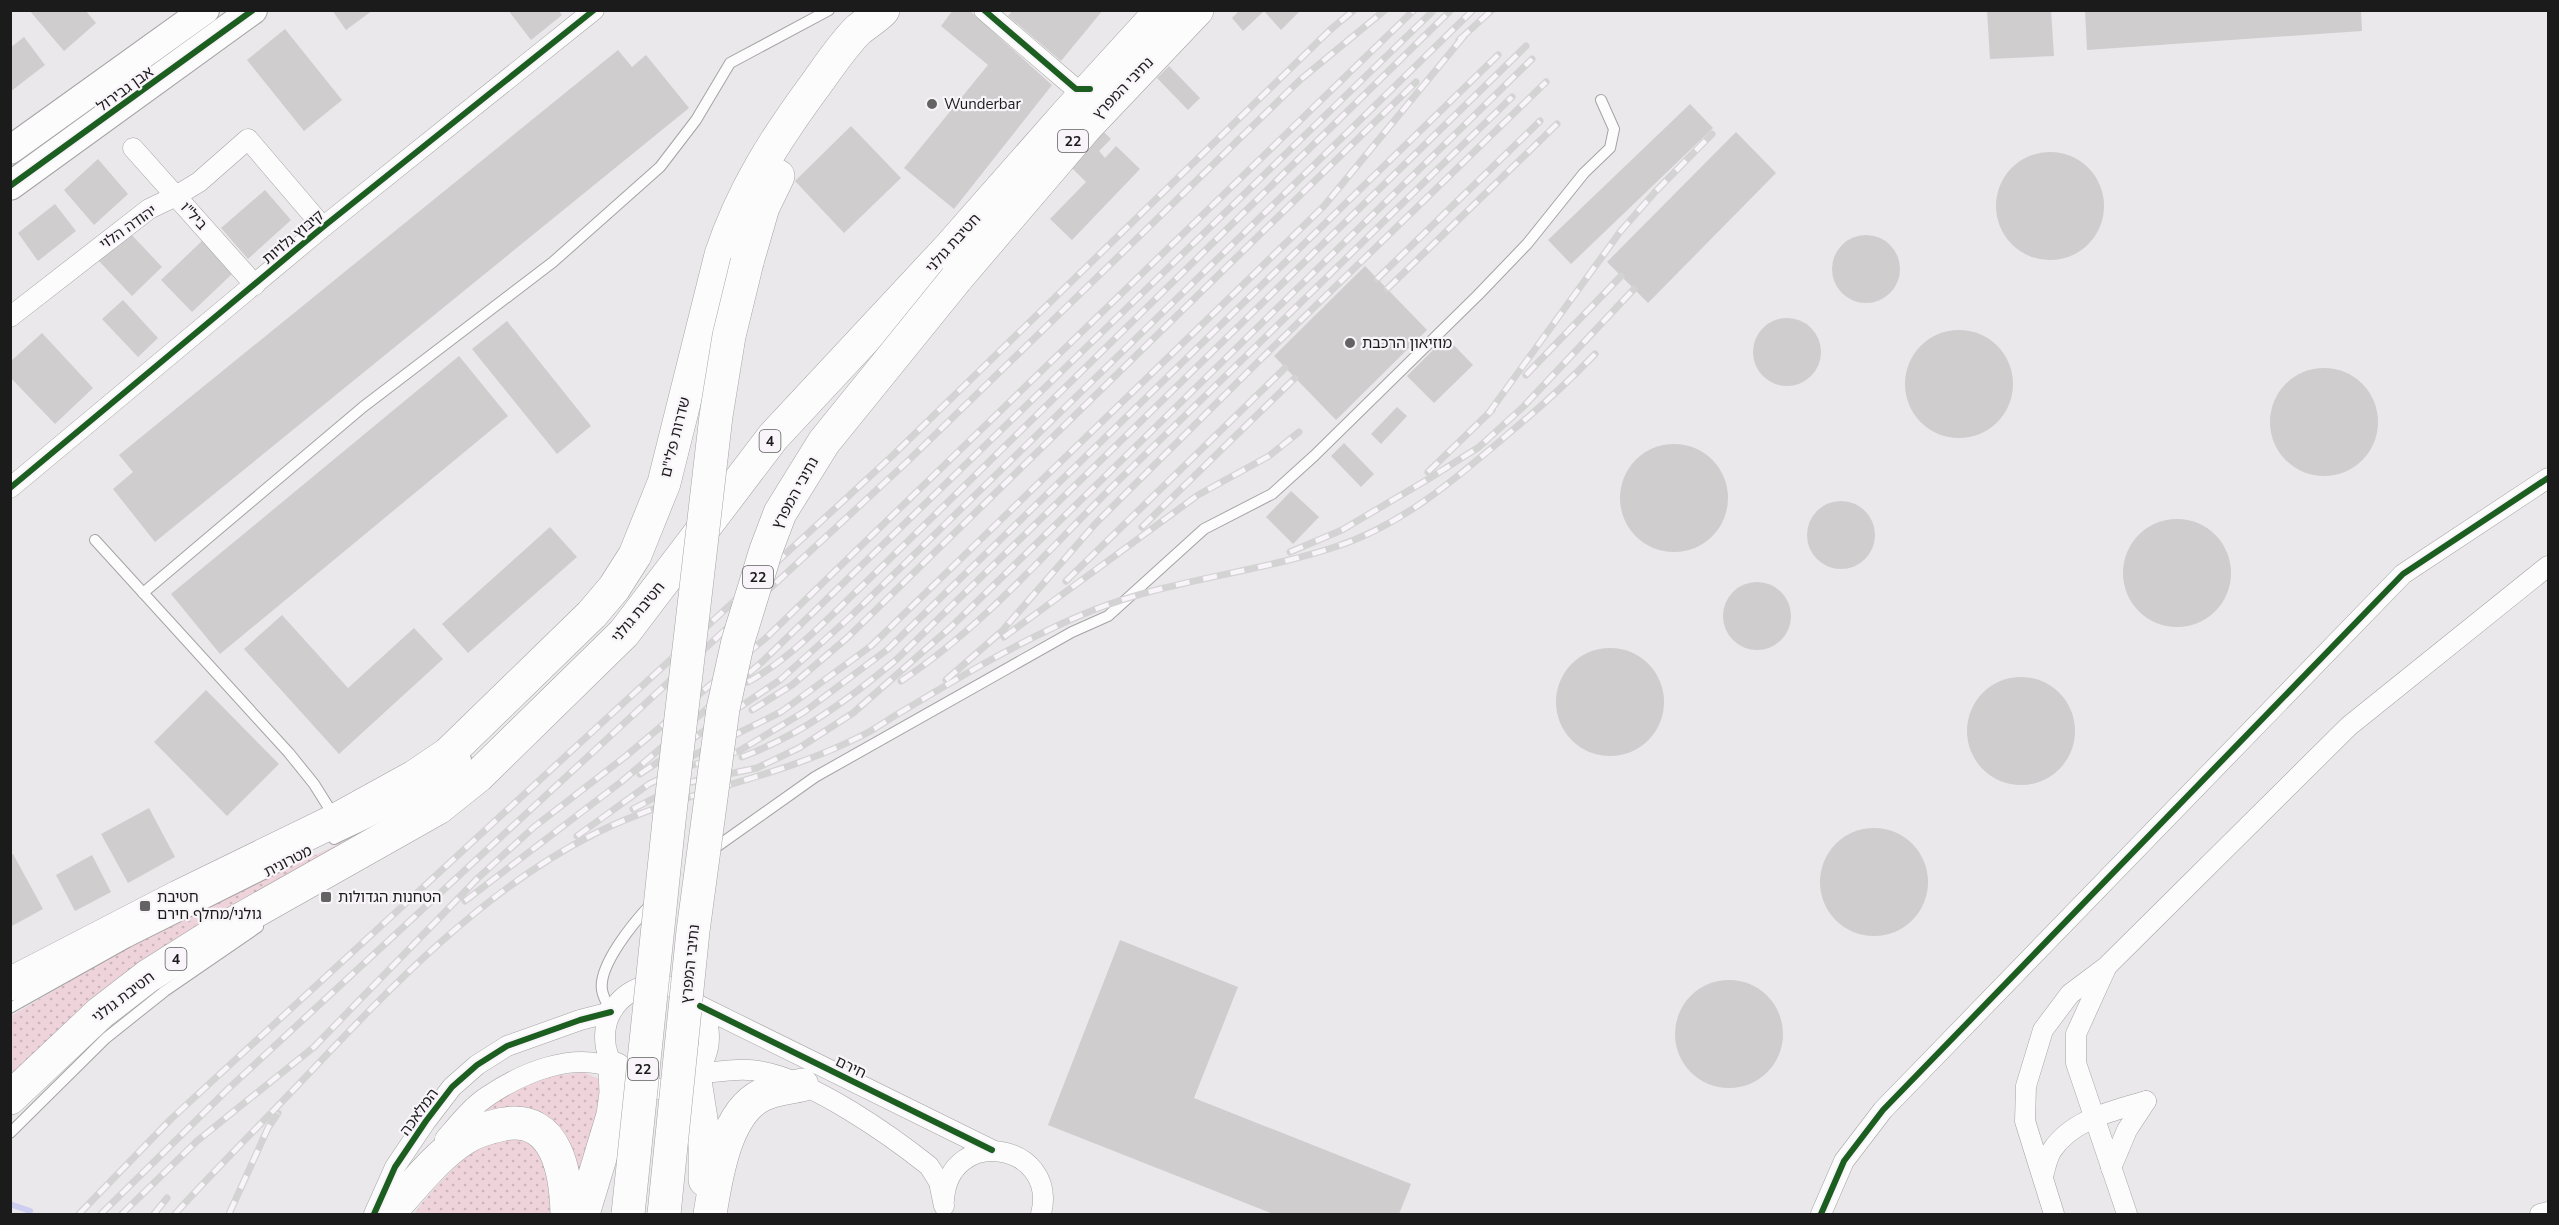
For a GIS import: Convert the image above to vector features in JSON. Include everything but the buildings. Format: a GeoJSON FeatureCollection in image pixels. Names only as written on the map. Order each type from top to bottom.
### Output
{"type":"FeatureCollection","features":[{"type":"Feature","properties":{"kind":"highway","name":"חטיבת גולני"},"geometry":{"type":"LineString","coordinates":[[10,1098],[99,1013],[148,976],[263,906],[364,852],[438,808],[478,776],[624,633],[773,437],[951,246],[1162,10]]}},
{"type":"Feature","properties":{"kind":"highway","name":"נתיבי המפרץ"},"geometry":{"type":"LineString","coordinates":[[664,1215],[693,931],[723,709],[738,641],[780,513],[824,442],[956,279],[1084,128],[1197,10]]}},
{"type":"Feature","properties":{"kind":"highway","name":"22"},"geometry":{"type":"LineString","coordinates":[[627,1215],[669,821],[716,416],[729,336],[763,207],[796,146],[850,71],[883,11]]}},
{"type":"Feature","properties":{"kind":"highway","name":"שדרות פלי\"ם"},"geometry":{"type":"LineString","coordinates":[[330,831],[375,799],[448,754],[592,614],[614,588],[635,555],[666,475],[721,255],[731,224],[757,170],[780,133],[858,30],[883,11]]}},
{"type":"Feature","properties":{"kind":"highway"},"geometry":{"type":"LineString","coordinates":[[10,984],[330,831]]}},
{"type":"Feature","properties":{"kind":"highway"},"geometry":{"type":"LineString","coordinates":[[583,1215],[613,1115],[616,1093],[615,1069]]}},
{"type":"Feature","properties":{"kind":"highway"},"geometry":{"type":"LineString","coordinates":[[694,1074],[705,1145],[708,1215]]}},
{"type":"Feature","properties":{"kind":"highway"},"geometry":{"type":"LineString","coordinates":[[708,1215],[726,1142],[744,1110],[761,1095],[802,1085]]}},
{"type":"Feature","properties":{"kind":"highway"},"geometry":{"type":"LineString","coordinates":[[387,1211],[465,1138],[485,1128],[511,1123],[531,1125],[546,1134],[556,1151],[563,1172],[567,1215]]}},
{"type":"Feature","properties":{"kind":"street","name":"אבן גבירול"},"geometry":{"type":"LineString","coordinates":[[10,150],[205,10]]}},
{"type":"Feature","properties":{"kind":"street","name":"אבן גבירול"},"geometry":{"type":"LineString","coordinates":[[10,186],[252,10]]}},
{"type":"Feature","properties":{"kind":"street","name":"קיבוץ גלויות"},"geometry":{"type":"LineString","coordinates":[[10,488],[323,227],[594,10]]}},
{"type":"Feature","properties":{"kind":"street"},"geometry":{"type":"LineString","coordinates":[[984,10],[1076,88],[1090,89]]}},
{"type":"Feature","properties":{"kind":"street","name":"יהודה הלוי"},"geometry":{"type":"LineString","coordinates":[[10,317],[149,209],[199,182],[248,139],[323,227]]}},
{"type":"Feature","properties":{"kind":"street","name":"ביל\"ו"},"geometry":{"type":"LineString","coordinates":[[133,148],[255,285]]}},
{"type":"Feature","properties":{"kind":"street"},"geometry":{"type":"LineString","coordinates":[[1821,1215],[1844,1161],[1883,1110],[2403,574],[2548,478]]}},
{"type":"Feature","properties":{"kind":"street"},"geometry":{"type":"LineString","coordinates":[[2054,1215],[2025,1121],[2026,1086],[2043,1030],[2070,994],[2106,966],[2349,726],[2548,566]]}},
{"type":"Feature","properties":{"kind":"street"},"geometry":{"type":"LineString","coordinates":[[2106,966],[2076,1034],[2076,1063],[2127,1215]]}},
{"type":"Feature","properties":{"kind":"street"},"geometry":{"type":"LineString","coordinates":[[387,1211],[456,1127],[486,1097],[519,1079],[553,1065],[583,1062],[603,1063],[615,1069],[628,1081],[645,1088],[663,1089],[680,1084],[694,1074],[703,1062],[708,1048],[710,1033],[700,1006],[687,993],[671,986],[653,984],[636,988],[621,998],[611,1012],[606,1026],[605,1041],[608,1056],[615,1069]]}},
{"type":"Feature","properties":{"kind":"street","name":"חירם"},"geometry":{"type":"LineString","coordinates":[[700,1006],[992,1150],[1014,1155],[1032,1169],[1040,1182],[1043,1214]]}},
{"type":"Feature","properties":{"kind":"street","name":"המלאכה"},"geometry":{"type":"LineString","coordinates":[[387,1211],[395,1167],[452,1087],[477,1065],[507,1046],[580,1020],[611,1012]]}},
{"type":"Feature","properties":{"kind":"street"},"geometry":{"type":"LineString","coordinates":[[694,1074],[739,1070],[764,1072],[802,1085],[834,1101],[929,1166],[939,1182],[945,1210]]}},
{"type":"Feature","properties":{"kind":"street"},"geometry":{"type":"LineString","coordinates":[[2044,1215],[2044,1182],[2051,1151],[2068,1133],[2094,1117],[2146,1101],[2127,1130],[2111,1168]]}},
{"type":"Feature","properties":{"kind":"street"},"geometry":{"type":"LineString","coordinates":[[945,1210],[945,1189],[951,1174],[961,1162],[975,1154],[992,1150]]}},
{"type":"Feature","properties":{"kind":"street"},"geometry":{"type":"LineString","coordinates":[[1810,1215],[1833,1189]]}},
{"type":"Feature","properties":{"kind":"street"},"geometry":{"type":"LineString","coordinates":[[1832,1215],[1833,1189]]}},
{"type":"Feature","properties":{"kind":"street"},"geometry":{"type":"LineString","coordinates":[[2540,1215],[2548,1212]]}},
{"type":"Feature","properties":{"kind":"lane"},"geometry":{"type":"LineString","coordinates":[[143,593],[363,408],[553,262],[660,167],[696,120],[730,63],[828,10]]}},
{"type":"Feature","properties":{"kind":"lane"},"geometry":{"type":"LineString","coordinates":[[688,866],[815,777],[1072,632],[1108,615],[1204,529],[1272,494],[1314,456],[1478,295],[1527,244],[1584,173],[1610,148],[1614,129],[1601,100]]}},
{"type":"Feature","properties":{"kind":"lane"},"geometry":{"type":"LineString","coordinates":[[95,540],[289,753],[314,784],[330,831]]}},
{"type":"Feature","properties":{"kind":"lane"},"geometry":{"type":"LineString","coordinates":[[488,730],[506,699]]}},
{"type":"Feature","properties":{"kind":"lane","name":"מטרונית"},"geometry":{"type":"LineString","coordinates":[[330,831],[378,818],[421,794],[445,779],[477,748]]}},
{"type":"Feature","properties":{"kind":"lane"},"geometry":{"type":"LineString","coordinates":[[287,907],[364,852]]}},
{"type":"Feature","properties":{"kind":"lane","name":"מטרונית"},"geometry":{"type":"LineString","coordinates":[[10,1008],[128,942],[294,859]]}},
{"type":"Feature","properties":{"kind":"lane"},"geometry":{"type":"LineString","coordinates":[[611,1012],[601,989],[605,968],[632,924],[671,881]]}},
{"type":"Feature","properties":{"kind":"lane"},"geometry":{"type":"LineString","coordinates":[[10,1133],[106,1038],[165,991],[268,920]]}},
{"type":"Feature","properties":{"kind":"shaded area"},"geometry":{"type":"Polygon","coordinates":[[[357,835],[11,1089],[11,1016],[100,963],[181,920],[357,835]]]}},
{"type":"Feature","properties":{"kind":"shaded area"},"geometry":{"type":"Polygon","coordinates":[[[584,1072],[607,1083],[577,1214],[561,1148],[461,1125],[504,1096],[547,1077],[584,1072]]]}},
{"type":"Feature","properties":{"kind":"shaded area"},"geometry":{"type":"Polygon","coordinates":[[[488,1140],[537,1140],[559,1214],[414,1214],[448,1174],[488,1140]]]}},
{"type":"Feature","properties":{"kind":"waterway"},"geometry":{"type":"LineString","coordinates":[[10,1204],[30,1211]]}},
{"type":"Feature","properties":{"kind":"railway"},"geometry":{"type":"LineString","coordinates":[[79,1214],[171,1119],[891,457],[1330,30],[1354,10]]}},
{"type":"Feature","properties":{"kind":"railway"},"geometry":{"type":"LineString","coordinates":[[101,1214],[228,1089],[908,461],[1300,80],[1385,10]]}},
{"type":"Feature","properties":{"kind":"railway"},"geometry":{"type":"LineString","coordinates":[[122,1214],[197,1141],[314,1047],[478,878],[534,827],[626,756],[767,637],[1414,10]]}},
{"type":"Feature","properties":{"kind":"railway"},"geometry":{"type":"LineString","coordinates":[[465,901],[621,782],[762,662],[1434,10]]}},
{"type":"Feature","properties":{"kind":"railway"},"geometry":{"type":"LineString","coordinates":[[748,682],[779,662],[861,587],[1451,10]]}},
{"type":"Feature","properties":{"kind":"railway"},"geometry":{"type":"LineString","coordinates":[[640,774],[780,680],[850,617],[1473,10]]}},
{"type":"Feature","properties":{"kind":"railway"},"geometry":{"type":"LineString","coordinates":[[1459,40],[1492,10]]}},
{"type":"Feature","properties":{"kind":"railway"},"geometry":{"type":"LineString","coordinates":[[678,763],[781,712],[871,646],[1324,206],[1464,36]]}},
{"type":"Feature","properties":{"kind":"railway"},"geometry":{"type":"LineString","coordinates":[[742,757],[785,738],[824,715],[897,659],[1526,46]]}},
{"type":"Feature","properties":{"kind":"railway"},"geometry":{"type":"LineString","coordinates":[[577,836],[649,784],[683,768],[739,751],[804,712],[888,649],[1498,55]]}},
{"type":"Feature","properties":{"kind":"railway"},"geometry":{"type":"LineString","coordinates":[[633,809],[681,784],[757,768],[799,748],[853,713],[951,627],[1532,59]]}},
{"type":"Feature","properties":{"kind":"railway"},"geometry":{"type":"LineString","coordinates":[[752,710],[792,685],[847,638],[1416,82]]}},
{"type":"Feature","properties":{"kind":"railway"},"geometry":{"type":"LineString","coordinates":[[946,680],[1002,631],[1096,523],[1546,82]]}},
{"type":"Feature","properties":{"kind":"railway"},"geometry":{"type":"LineString","coordinates":[[901,681],[960,637],[1014,587],[1117,482],[1512,97]]}},
{"type":"Feature","properties":{"kind":"railway"},"geometry":{"type":"LineString","coordinates":[[1377,279],[1540,121]]}},
{"type":"Feature","properties":{"kind":"railway"},"geometry":{"type":"LineString","coordinates":[[1387,289],[1557,124]]}},
{"type":"Feature","properties":{"kind":"railway"},"geometry":{"type":"LineString","coordinates":[[1488,414],[1620,232],[1655,192],[1712,134]]}},
{"type":"Feature","properties":{"kind":"railway"},"geometry":{"type":"LineString","coordinates":[[1526,375],[1621,276]]}},
{"type":"Feature","properties":{"kind":"railway"},"geometry":{"type":"LineString","coordinates":[[1290,552],[1342,530],[1479,447],[1523,407],[1634,289]]}},
{"type":"Feature","properties":{"kind":"railway"},"geometry":{"type":"LineString","coordinates":[[175,1214],[400,980],[474,914],[553,857],[596,833],[661,806],[827,752],[871,731],[1020,644],[1091,611],[1152,591],[1307,555],[1363,536],[1409,511],[1453,480],[1535,411],[1595,354]]}},
{"type":"Feature","properties":{"kind":"railway"},"geometry":{"type":"LineString","coordinates":[[1066,581],[1285,368]]}},
{"type":"Feature","properties":{"kind":"railway"},"geometry":{"type":"LineString","coordinates":[[1142,527],[1295,378]]}},
{"type":"Feature","properties":{"kind":"railway"},"geometry":{"type":"LineString","coordinates":[[1428,472],[1492,410]]}},
{"type":"Feature","properties":{"kind":"railway"},"geometry":{"type":"LineString","coordinates":[[1004,637],[1198,495],[1269,456],[1299,432]]}},
{"type":"Feature","properties":{"kind":"railway"},"geometry":{"type":"LineString","coordinates":[[229,1214],[268,1128],[278,1113]]}},
{"type":"Feature","properties":{"kind":"railway"},"geometry":{"type":"LineString","coordinates":[[154,1214],[167,1198]]}},
{"type":"Feature","properties":{"kind":"cycle path"},"geometry":{"type":"LineString","coordinates":[[10,186],[253,10]]}},
{"type":"Feature","properties":{"kind":"cycle path"},"geometry":{"type":"LineString","coordinates":[[10,488],[323,227],[594,10]]}},
{"type":"Feature","properties":{"kind":"cycle path"},"geometry":{"type":"LineString","coordinates":[[984,10],[1076,89],[1090,89]]}},
{"type":"Feature","properties":{"kind":"cycle path"},"geometry":{"type":"LineString","coordinates":[[1821,1214],[1844,1161],[1883,1110],[2403,574],[2548,478]]}},
{"type":"Feature","properties":{"kind":"cycle path"},"geometry":{"type":"LineString","coordinates":[[700,1006],[992,1150]]}},
{"type":"Feature","properties":{"kind":"cycle path"},"geometry":{"type":"LineString","coordinates":[[374,1214],[395,1167],[426,1121],[452,1087],[477,1065],[507,1046],[580,1020],[611,1012]]}},
{"type":"Feature","properties":{"kind":"place","name":"Wunderbar"},"geometry":{"type":"Point","coordinates":[932,104]}},
{"type":"Feature","properties":{"kind":"place","name":"מוזיאון הרכבת"},"geometry":{"type":"Point","coordinates":[1350,343]}},
{"type":"Feature","properties":{"kind":"place","name":"הטחנות הגדולות"},"geometry":{"type":"Point","coordinates":[326,897]}},
{"type":"Feature","properties":{"kind":"place","name":"חטיבת גולני/מחלף חירם"},"geometry":{"type":"Point","coordinates":[145,906]}}]}
